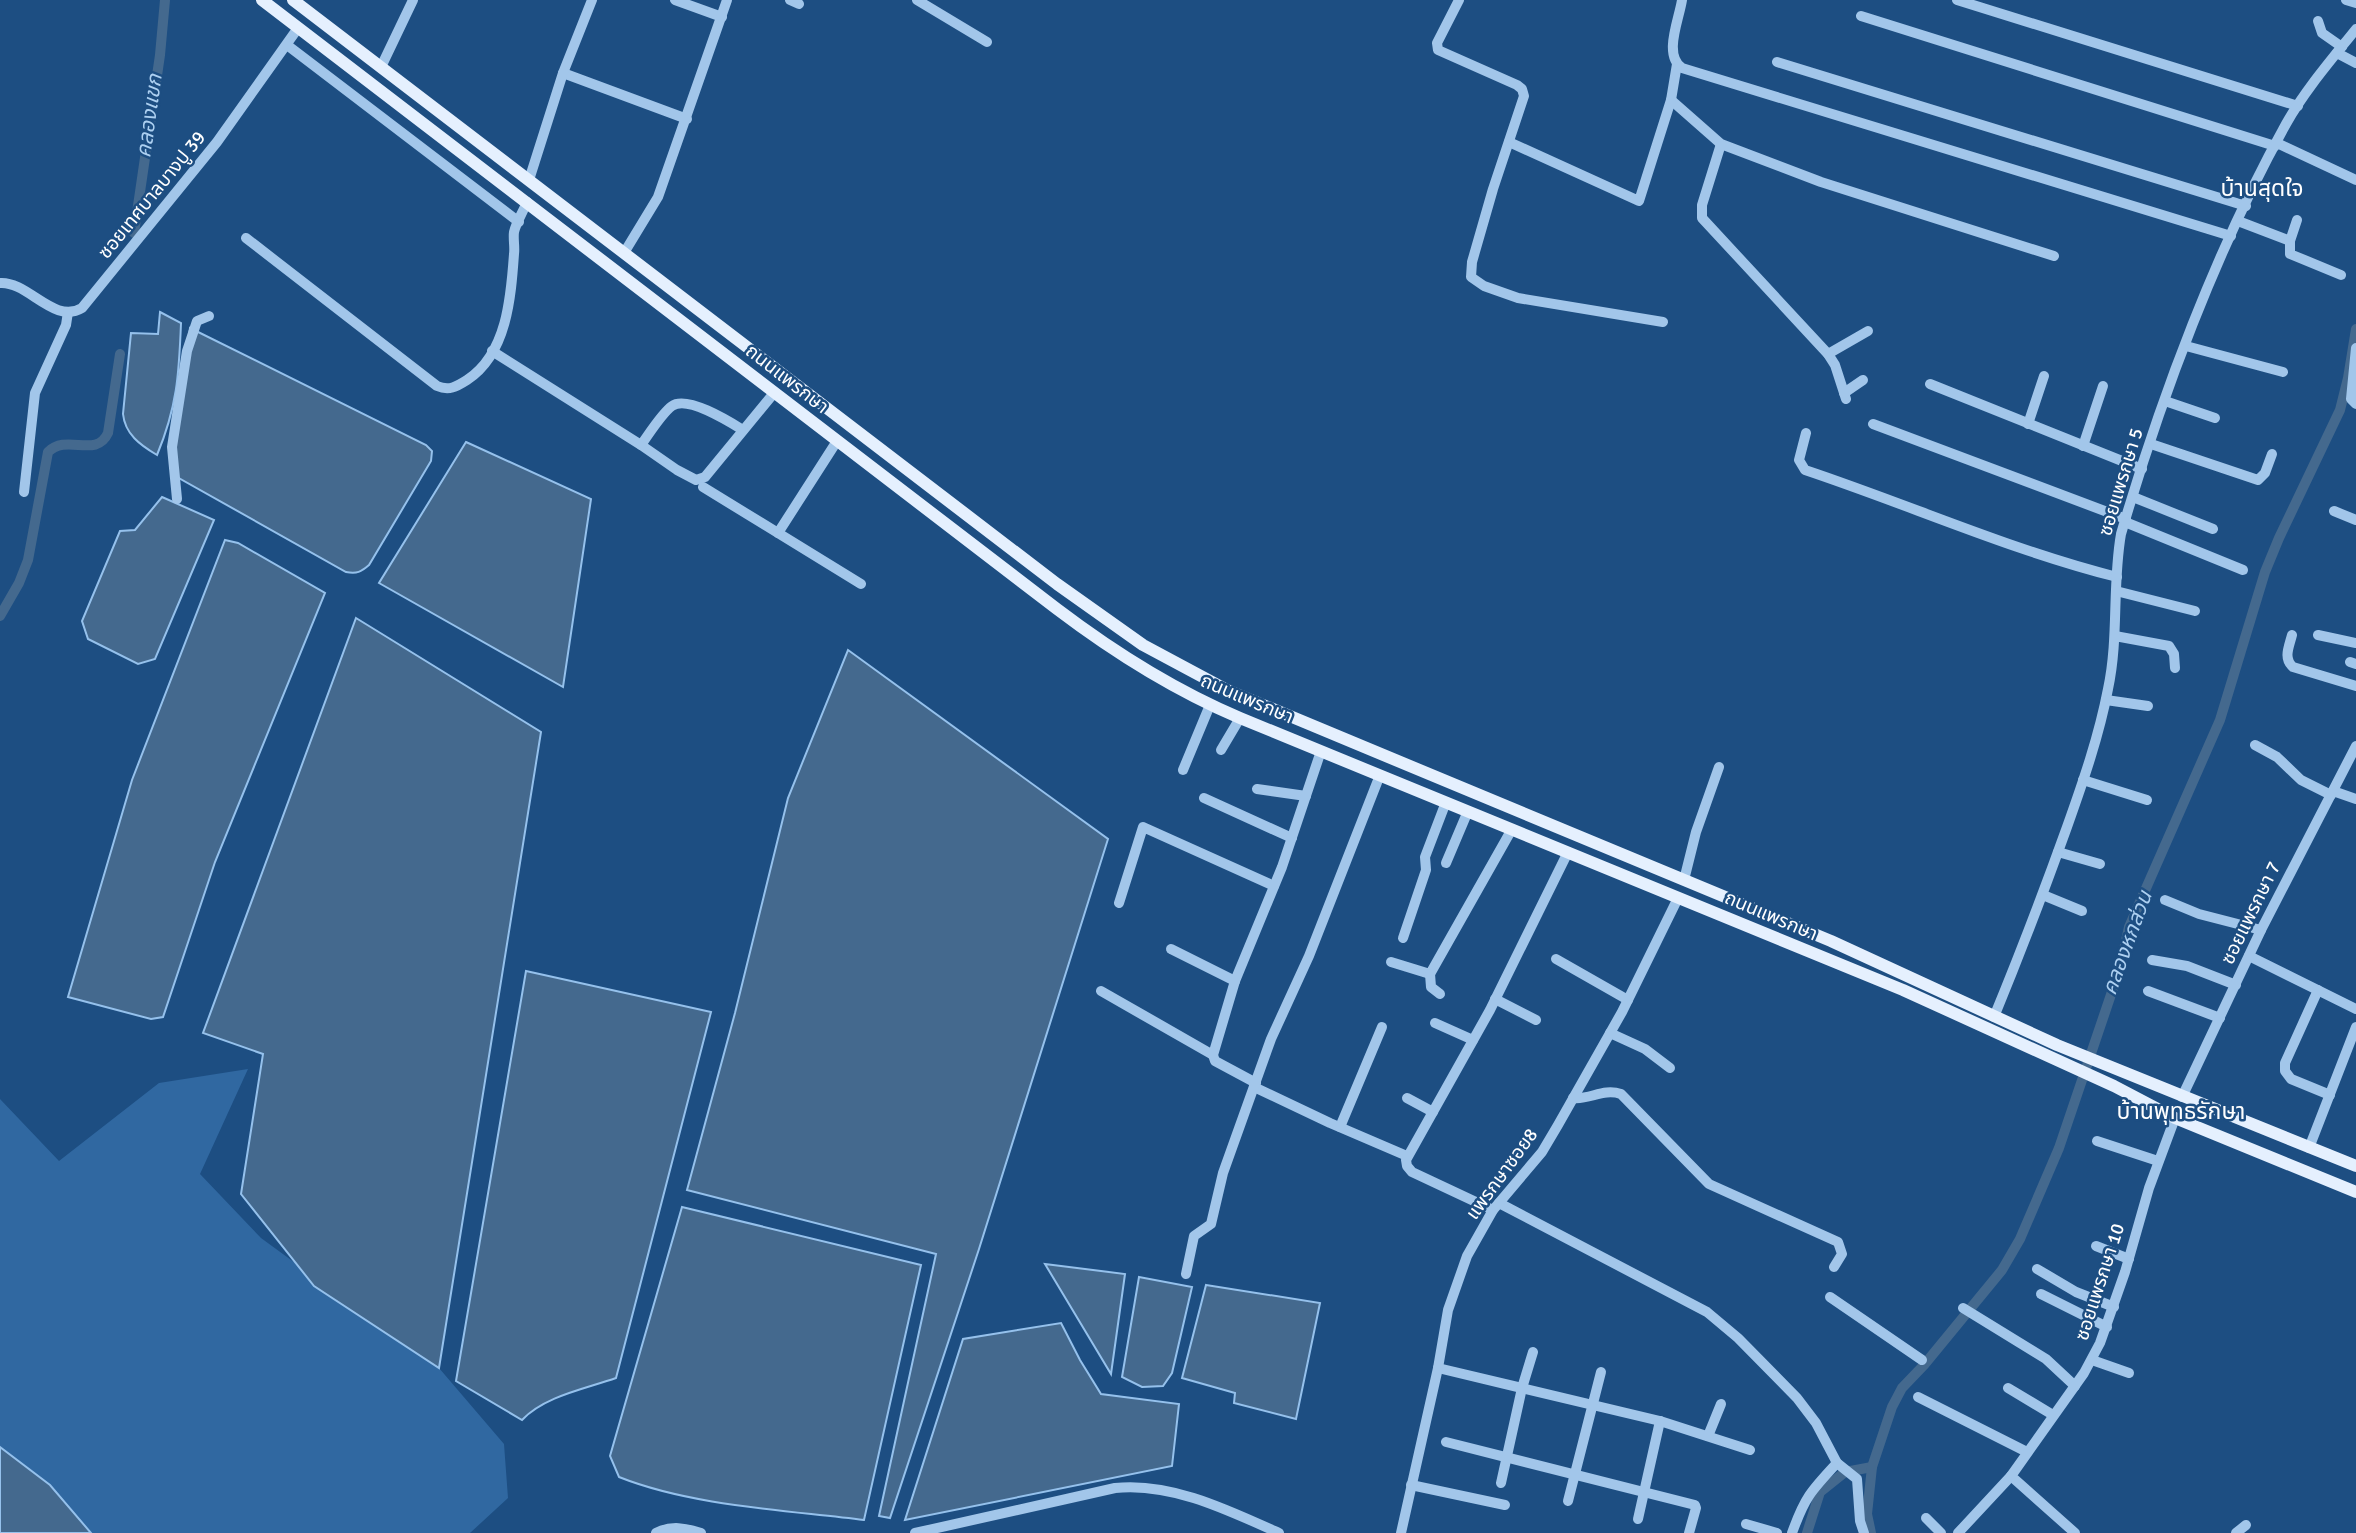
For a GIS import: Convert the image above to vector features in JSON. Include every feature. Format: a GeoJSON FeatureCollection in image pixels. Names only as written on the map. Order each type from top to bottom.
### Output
{"type":"FeatureCollection","features":[{"type":"Feature","properties":{"kind":"main road","name":"ถนนแพรกษา"},"geometry":{"type":"LineString","coordinates":[[262,0],[1093,636],[1163,681],[1240,718],[1903,990],[2098,1079],[2175,1118],[2356,1192]]}},
{"type":"Feature","properties":{"kind":"main road","name":"ถนนแพรกษา"},"geometry":{"type":"LineString","coordinates":[[293,0],[1065,591],[1161,656],[1258,704],[1840,945],[2077,1053],[2356,1166]]}},
{"type":"Feature","properties":{"kind":"main road"},"geometry":{"type":"LineString","coordinates":[[754,377],[765,362]]}},
{"type":"Feature","properties":{"kind":"street"},"geometry":{"type":"LineString","coordinates":[[381,67],[413,0]]}},
{"type":"Feature","properties":{"kind":"street"},"geometry":{"type":"LineString","coordinates":[[529,180],[563,73],[592,0]]}},
{"type":"Feature","properties":{"kind":"street"},"geometry":{"type":"LineString","coordinates":[[675,0],[722,17]]}},
{"type":"Feature","properties":{"kind":"street"},"geometry":{"type":"LineString","coordinates":[[624,253],[658,197],[727,0]]}},
{"type":"Feature","properties":{"kind":"street"},"geometry":{"type":"LineString","coordinates":[[917,0],[987,42]]}},
{"type":"Feature","properties":{"kind":"street"},"geometry":{"type":"LineString","coordinates":[[1458,0],[1436,47],[1438,50],[1522,89],[1524,96],[1472,262],[1471,277],[1484,286],[1517,298],[1663,322]]}},
{"type":"Feature","properties":{"kind":"street"},"geometry":{"type":"LineString","coordinates":[[1509,142],[1639,201],[1671,100],[1677,64],[1672,50],[1682,0]]}},
{"type":"Feature","properties":{"kind":"street"},"geometry":{"type":"LineString","coordinates":[[1957,0],[2298,106]]}},
{"type":"Feature","properties":{"kind":"street"},"geometry":{"type":"LineString","coordinates":[[2346,0],[2356,3]]}},
{"type":"Feature","properties":{"kind":"street"},"geometry":{"type":"LineString","coordinates":[[1861,16],[2276,144],[2356,180]]}},
{"type":"Feature","properties":{"kind":"street"},"geometry":{"type":"LineString","coordinates":[[2318,21],[2322,33],[2356,63]]}},
{"type":"Feature","properties":{"kind":"street","name":"ซอยเทศบาลบางปู 39"},"geometry":{"type":"LineString","coordinates":[[68,312],[82,308],[94,295],[217,142],[298,28]]}},
{"type":"Feature","properties":{"kind":"street","name":"ซอยแพรกษา 5"},"geometry":{"type":"LineString","coordinates":[[1994,1017],[2043,895],[2083,780],[2106,699],[2115,636],[2118,554],[2125,521],[2165,401],[2231,236],[2276,144],[2298,106],[2356,29]]}},
{"type":"Feature","properties":{"kind":"street"},"geometry":{"type":"LineString","coordinates":[[287,46],[519,222]]}},
{"type":"Feature","properties":{"kind":"street"},"geometry":{"type":"LineString","coordinates":[[1777,62],[2246,206]]}},
{"type":"Feature","properties":{"kind":"street"},"geometry":{"type":"LineString","coordinates":[[1677,64],[1689,71],[2231,236]]}},
{"type":"Feature","properties":{"kind":"street"},"geometry":{"type":"LineString","coordinates":[[563,73],[687,119]]}},
{"type":"Feature","properties":{"kind":"street"},"geometry":{"type":"LineString","coordinates":[[1671,100],[1721,144],[1821,182],[2054,256]]}},
{"type":"Feature","properties":{"kind":"street"},"geometry":{"type":"LineString","coordinates":[[1721,144],[1702,205],[1702,218],[1832,352],[1845,396],[1863,380]]}},
{"type":"Feature","properties":{"kind":"street"},"geometry":{"type":"LineString","coordinates":[[246,237],[445,390],[470,379],[485,362],[501,336],[507,316],[514,232],[527,202]]}},
{"type":"Feature","properties":{"kind":"street"},"geometry":{"type":"LineString","coordinates":[[2297,220],[2288,249],[2290,254],[2341,275]]}},
{"type":"Feature","properties":{"kind":"street"},"geometry":{"type":"LineString","coordinates":[[2238,221],[2290,242]]}},
{"type":"Feature","properties":{"kind":"street"},"geometry":{"type":"LineString","coordinates":[[0,283],[13,285],[59,311],[68,312],[66,325],[35,393],[24,492]]}},
{"type":"Feature","properties":{"kind":"street"},"geometry":{"type":"LineString","coordinates":[[177,499],[172,447],[187,351],[197,321],[209,316]]}},
{"type":"Feature","properties":{"kind":"street"},"geometry":{"type":"LineString","coordinates":[[1832,352],[1868,331]]}},
{"type":"Feature","properties":{"kind":"street"},"geometry":{"type":"LineString","coordinates":[[2186,346],[2283,372]]}},
{"type":"Feature","properties":{"kind":"street"},"geometry":{"type":"LineString","coordinates":[[2356,348],[2351,398],[2356,404]]}},
{"type":"Feature","properties":{"kind":"street"},"geometry":{"type":"LineString","coordinates":[[492,351],[696,480],[705,477],[774,393]]}},
{"type":"Feature","properties":{"kind":"street"},"geometry":{"type":"LineString","coordinates":[[2028,424],[2044,376]]}},
{"type":"Feature","properties":{"kind":"street"},"geometry":{"type":"LineString","coordinates":[[1930,384],[2142,469]]}},
{"type":"Feature","properties":{"kind":"street"},"geometry":{"type":"LineString","coordinates":[[2083,446],[2103,386]]}},
{"type":"Feature","properties":{"kind":"street"},"geometry":{"type":"LineString","coordinates":[[2165,401],[2215,418]]}},
{"type":"Feature","properties":{"kind":"street"},"geometry":{"type":"LineString","coordinates":[[641,445],[672,405],[681,402],[722,416],[743,430]]}},
{"type":"Feature","properties":{"kind":"street"},"geometry":{"type":"LineString","coordinates":[[1874,424],[2244,570]]}},
{"type":"Feature","properties":{"kind":"street"},"geometry":{"type":"LineString","coordinates":[[1806,433],[1799,460],[1805,470],[1997,541],[2065,564],[2117,577]]}},
{"type":"Feature","properties":{"kind":"street"},"geometry":{"type":"LineString","coordinates":[[778,533],[837,441]]}},
{"type":"Feature","properties":{"kind":"street"},"geometry":{"type":"LineString","coordinates":[[2151,444],[2258,480],[2265,473],[2272,454]]}},
{"type":"Feature","properties":{"kind":"street"},"geometry":{"type":"LineString","coordinates":[[703,487],[861,584]]}},
{"type":"Feature","properties":{"kind":"street"},"geometry":{"type":"LineString","coordinates":[[2133,497],[2213,529]]}},
{"type":"Feature","properties":{"kind":"street"},"geometry":{"type":"LineString","coordinates":[[2334,511],[2356,520]]}},
{"type":"Feature","properties":{"kind":"street"},"geometry":{"type":"LineString","coordinates":[[2116,591],[2194,611]]}},
{"type":"Feature","properties":{"kind":"street"},"geometry":{"type":"LineString","coordinates":[[2292,635],[2287,660],[2293,667],[2356,686]]}},
{"type":"Feature","properties":{"kind":"street"},"geometry":{"type":"LineString","coordinates":[[2318,635],[2356,643]]}},
{"type":"Feature","properties":{"kind":"street"},"geometry":{"type":"LineString","coordinates":[[2115,636],[2169,646],[2173,649],[2175,668]]}},
{"type":"Feature","properties":{"kind":"street"},"geometry":{"type":"LineString","coordinates":[[2106,699],[2148,706]]}},
{"type":"Feature","properties":{"kind":"street"},"geometry":{"type":"LineString","coordinates":[[1183,770],[1210,705]]}},
{"type":"Feature","properties":{"kind":"street"},"geometry":{"type":"LineString","coordinates":[[1221,750],[1240,718]]}},
{"type":"Feature","properties":{"kind":"street"},"geometry":{"type":"LineString","coordinates":[[2255,745],[2277,757],[2301,780],[2332,793],[2356,799]]}},
{"type":"Feature","properties":{"kind":"street","name":"ซอยแพรกษา 7"},"geometry":{"type":"LineString","coordinates":[[2182,1097],[2260,930],[2356,746]]}},
{"type":"Feature","properties":{"kind":"street"},"geometry":{"type":"LineString","coordinates":[[1321,751],[1292,838],[1235,981],[1213,1055],[1215,1061],[1255,1085],[1340,1128],[1407,1156]]}},
{"type":"Feature","properties":{"kind":"street"},"geometry":{"type":"LineString","coordinates":[[1684,880],[1696,832],[1718,767]]}},
{"type":"Feature","properties":{"kind":"street"},"geometry":{"type":"LineString","coordinates":[[1186,1274],[1194,1236],[1211,1224],[1223,1173],[1271,1039],[1309,956],[1380,775]]}},
{"type":"Feature","properties":{"kind":"street"},"geometry":{"type":"LineString","coordinates":[[2083,780],[2147,800]]}},
{"type":"Feature","properties":{"kind":"street"},"geometry":{"type":"LineString","coordinates":[[1257,789],[1306,796]]}},
{"type":"Feature","properties":{"kind":"street"},"geometry":{"type":"LineString","coordinates":[[1203,798],[1292,838]]}},
{"type":"Feature","properties":{"kind":"street"},"geometry":{"type":"LineString","coordinates":[[1403,938],[1426,870],[1424,857],[1446,802]]}},
{"type":"Feature","properties":{"kind":"street"},"geometry":{"type":"LineString","coordinates":[[1446,863],[1468,811]]}},
{"type":"Feature","properties":{"kind":"street"},"geometry":{"type":"LineString","coordinates":[[1118,903],[1143,827],[1274,886]]}},
{"type":"Feature","properties":{"kind":"street"},"geometry":{"type":"LineString","coordinates":[[1440,994],[1430,987],[1430,974],[1512,829]]}},
{"type":"Feature","properties":{"kind":"street"},"geometry":{"type":"LineString","coordinates":[[1568,852],[1495,999],[1407,1156],[1406,1163],[1412,1172],[1496,1206],[1707,1312],[1738,1338],[1797,1398],[1816,1423],[1840,1466],[1857,1479],[1860,1521],[1864,1533]]}},
{"type":"Feature","properties":{"kind":"street"},"geometry":{"type":"LineString","coordinates":[[2058,852],[2100,864]]}},
{"type":"Feature","properties":{"kind":"street"},"geometry":{"type":"LineString","coordinates":[[2043,895],[2082,911]]}},
{"type":"Feature","properties":{"kind":"street","name":"แพรกษาซอย8"},"geometry":{"type":"LineString","coordinates":[[1401,1533],[1438,1368],[1448,1310],[1467,1256],[1496,1206],[1542,1152],[1611,1033],[1678,898]]}},
{"type":"Feature","properties":{"kind":"street"},"geometry":{"type":"LineString","coordinates":[[2165,900],[2199,914],[2260,930]]}},
{"type":"Feature","properties":{"kind":"street"},"geometry":{"type":"LineString","coordinates":[[1171,948],[1235,981]]}},
{"type":"Feature","properties":{"kind":"street"},"geometry":{"type":"LineString","coordinates":[[2249,956],[2356,1009]]}},
{"type":"Feature","properties":{"kind":"street"},"geometry":{"type":"LineString","coordinates":[[1556,959],[1628,1000]]}},
{"type":"Feature","properties":{"kind":"street"},"geometry":{"type":"LineString","coordinates":[[2152,960],[2187,967],[2236,985]]}},
{"type":"Feature","properties":{"kind":"street"},"geometry":{"type":"LineString","coordinates":[[1391,962],[1430,974]]}},
{"type":"Feature","properties":{"kind":"street"},"geometry":{"type":"LineString","coordinates":[[2318,990],[2285,1063],[2285,1071],[2291,1079],[2330,1095]]}},
{"type":"Feature","properties":{"kind":"street"},"geometry":{"type":"LineString","coordinates":[[1101,991],[1213,1055]]}},
{"type":"Feature","properties":{"kind":"street"},"geometry":{"type":"LineString","coordinates":[[2148,991],[2220,1018]]}},
{"type":"Feature","properties":{"kind":"street"},"geometry":{"type":"LineString","coordinates":[[1495,999],[1536,1020]]}},
{"type":"Feature","properties":{"kind":"street"},"geometry":{"type":"LineString","coordinates":[[1435,1023],[1473,1040]]}},
{"type":"Feature","properties":{"kind":"street"},"geometry":{"type":"LineString","coordinates":[[1340,1128],[1382,1027]]}},
{"type":"Feature","properties":{"kind":"street"},"geometry":{"type":"LineString","coordinates":[[2309,1148],[2356,1027]]}},
{"type":"Feature","properties":{"kind":"street"},"geometry":{"type":"LineString","coordinates":[[1611,1033],[1645,1049],[1670,1068]]}},
{"type":"Feature","properties":{"kind":"street"},"geometry":{"type":"LineString","coordinates":[[1573,1098],[1588,1098],[1605,1091],[1621,1094],[1709,1184],[1838,1242],[1842,1254],[1834,1267]]}},
{"type":"Feature","properties":{"kind":"street"},"geometry":{"type":"LineString","coordinates":[[1407,1098],[1433,1112]]}},
{"type":"Feature","properties":{"kind":"street","name":"ซอยแพรกษา 10"},"geometry":{"type":"LineString","coordinates":[[1958,1533],[2011,1476],[2092,1360],[2114,1307],[2142,1208],[2175,1118]]}},
{"type":"Feature","properties":{"kind":"street"},"geometry":{"type":"LineString","coordinates":[[2098,1141],[2158,1161]]}},
{"type":"Feature","properties":{"kind":"street"},"geometry":{"type":"LineString","coordinates":[[2096,1246],[2129,1259]]}},
{"type":"Feature","properties":{"kind":"street"},"geometry":{"type":"LineString","coordinates":[[2037,1269],[2076,1292],[2114,1307]]}},
{"type":"Feature","properties":{"kind":"street"},"geometry":{"type":"LineString","coordinates":[[2041,1294],[2107,1327]]}},
{"type":"Feature","properties":{"kind":"street"},"geometry":{"type":"LineString","coordinates":[[1830,1297],[1922,1360]]}},
{"type":"Feature","properties":{"kind":"street"},"geometry":{"type":"LineString","coordinates":[[1963,1308],[2046,1359],[2075,1386]]}},
{"type":"Feature","properties":{"kind":"street"},"geometry":{"type":"LineString","coordinates":[[1501,1483],[1522,1388],[1533,1352]]}},
{"type":"Feature","properties":{"kind":"street"},"geometry":{"type":"LineString","coordinates":[[2092,1360],[2129,1373]]}},
{"type":"Feature","properties":{"kind":"street"},"geometry":{"type":"LineString","coordinates":[[1438,1368],[1660,1421],[1750,1450]]}},
{"type":"Feature","properties":{"kind":"street"},"geometry":{"type":"LineString","coordinates":[[1568,1501],[1601,1372]]}},
{"type":"Feature","properties":{"kind":"street"},"geometry":{"type":"LineString","coordinates":[[2008,1388],[2053,1415]]}},
{"type":"Feature","properties":{"kind":"street"},"geometry":{"type":"LineString","coordinates":[[1919,1397],[2026,1452]]}},
{"type":"Feature","properties":{"kind":"street"},"geometry":{"type":"LineString","coordinates":[[1708,1436],[1721,1404]]}},
{"type":"Feature","properties":{"kind":"street"},"geometry":{"type":"LineString","coordinates":[[1638,1519],[1660,1421]]}},
{"type":"Feature","properties":{"kind":"street"},"geometry":{"type":"LineString","coordinates":[[1446,1442],[1696,1505],[1689,1533]]}},
{"type":"Feature","properties":{"kind":"street"},"geometry":{"type":"LineString","coordinates":[[1792,1533],[1800,1510],[1815,1485],[1840,1466]]}},
{"type":"Feature","properties":{"kind":"street"},"geometry":{"type":"LineString","coordinates":[[2011,1476],[2076,1533]]}},
{"type":"Feature","properties":{"kind":"street"},"geometry":{"type":"LineString","coordinates":[[1411,1485],[1505,1505]]}},
{"type":"Feature","properties":{"kind":"street"},"geometry":{"type":"LineString","coordinates":[[915,1533],[987,1515],[1132,1486],[1176,1493],[1279,1533]]}},
{"type":"Feature","properties":{"kind":"street"},"geometry":{"type":"LineString","coordinates":[[1926,1518],[1941,1533]]}},
{"type":"Feature","properties":{"kind":"street"},"geometry":{"type":"LineString","coordinates":[[1746,1524],[1777,1533]]}},
{"type":"Feature","properties":{"kind":"street"},"geometry":{"type":"LineString","coordinates":[[2236,1533],[2246,1525]]}},
{"type":"Feature","properties":{"kind":"street"},"geometry":{"type":"LineString","coordinates":[[656,1533],[678,1527],[701,1533]]}},
{"type":"Feature","properties":{"kind":"shaded area"},"geometry":{"type":"Polygon","coordinates":[[[160,312],[181,323],[176,391],[157,455],[134,438],[123,414],[131,333],[158,334],[160,312]]]}},
{"type":"Feature","properties":{"kind":"shaded area"},"geometry":{"type":"Polygon","coordinates":[[[190,328],[426,445],[432,451],[431,461],[369,565],[364,569],[356,573],[346,572],[177,477],[170,468],[190,328]]]}},
{"type":"Feature","properties":{"kind":"shaded area"},"geometry":{"type":"Polygon","coordinates":[[[466,442],[591,499],[563,687],[379,583],[466,442]]]}},
{"type":"Feature","properties":{"kind":"shaded area"},"geometry":{"type":"Polygon","coordinates":[[[162,497],[214,520],[155,659],[138,664],[88,639],[82,621],[120,531],[135,530],[162,497]]]}},
{"type":"Feature","properties":{"kind":"shaded area"},"geometry":{"type":"Polygon","coordinates":[[[225,540],[238,543],[325,593],[215,862],[163,1017],[151,1019],[68,997],[132,780],[225,540]]]}},
{"type":"Feature","properties":{"kind":"shaded area"},"geometry":{"type":"Polygon","coordinates":[[[356,618],[541,732],[439,1368],[314,1286],[241,1194],[263,1054],[203,1033],[356,618]]]}},
{"type":"Feature","properties":{"kind":"shaded area"},"geometry":{"type":"Polygon","coordinates":[[[848,650],[1108,839],[979,1249],[890,1518],[879,1516],[936,1254],[687,1190],[735,1013],[788,798],[848,650]]]}},
{"type":"Feature","properties":{"kind":"shaded area"},"geometry":{"type":"Polygon","coordinates":[[[526,971],[711,1012],[616,1378],[554,1399],[522,1420],[456,1381],[526,971]]]}},
{"type":"Feature","properties":{"kind":"shaded area"},"geometry":{"type":"Polygon","coordinates":[[[248,1069],[200,1174],[261,1238],[439,1368],[504,1444],[508,1498],[470,1533],[91,1533],[50,1485],[0,1447],[0,1099],[59,1161],[159,1083],[248,1069]]]}},
{"type":"Feature","properties":{"kind":"shaded area"},"geometry":{"type":"Polygon","coordinates":[[[682,1207],[921,1265],[864,1520],[708,1501],[647,1487],[619,1477],[610,1456],[682,1207]]]}},
{"type":"Feature","properties":{"kind":"shaded area"},"geometry":{"type":"Polygon","coordinates":[[[1045,1264],[1125,1274],[1111,1374],[1045,1264]]]}},
{"type":"Feature","properties":{"kind":"shaded area"},"geometry":{"type":"Polygon","coordinates":[[[1139,1277],[1192,1287],[1172,1373],[1163,1386],[1142,1387],[1122,1377],[1139,1277]]]}},
{"type":"Feature","properties":{"kind":"shaded area"},"geometry":{"type":"Polygon","coordinates":[[[1206,1285],[1320,1303],[1296,1419],[1234,1403],[1235,1393],[1182,1378],[1206,1285]]]}},
{"type":"Feature","properties":{"kind":"shaded area"},"geometry":{"type":"Polygon","coordinates":[[[1061,1323],[1101,1394],[1179,1404],[1172,1466],[905,1520],[963,1339],[1061,1323]]]}},
{"type":"Feature","properties":{"kind":"shaded area"},"geometry":{"type":"Polygon","coordinates":[[[0,1447],[50,1485],[91,1533],[0,1533],[0,1447]]]}},
{"type":"Feature","properties":{"kind":"waterway","name":"คลองแขก"},"geometry":{"type":"LineString","coordinates":[[134,233],[160,55],[165,0]]}},
{"type":"Feature","properties":{"kind":"waterway","name":"คลองหกส่วน"},"geometry":{"type":"LineString","coordinates":[[1871,1533],[1867,1514],[1872,1467],[1892,1407],[1902,1388],[2002,1270],[2020,1239],[2059,1148],[2120,968],[2129,927],[2220,720],[2265,572],[2340,410],[2356,329]]}},
{"type":"Feature","properties":{"kind":"waterway"},"geometry":{"type":"LineString","coordinates":[[0,616],[19,583],[28,560],[48,452],[64,445],[89,445],[103,441],[108,433],[120,354]]}},
{"type":"Feature","properties":{"kind":"waterway"},"geometry":{"type":"LineString","coordinates":[[1807,1533],[1820,1492],[1845,1472],[1872,1467]]}},
{"type":"Feature","properties":{"kind":"district","name":"บ้านสุดใจ"},"geometry":{"type":"Point","coordinates":[2262,188]}},
{"type":"Feature","properties":{"kind":"district","name":"บ้านพุทธรักษา"},"geometry":{"type":"Point","coordinates":[2181,1111]}}]}
